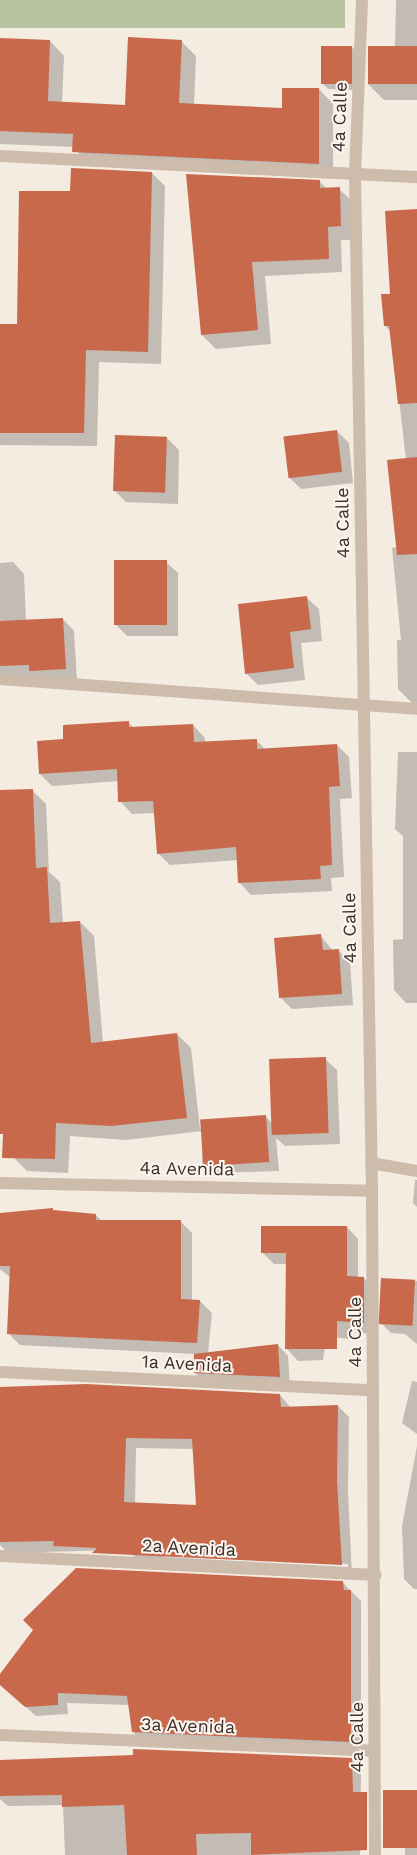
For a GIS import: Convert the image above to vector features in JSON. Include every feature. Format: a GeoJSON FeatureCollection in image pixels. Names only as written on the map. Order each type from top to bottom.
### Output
{"type":"FeatureCollection","features":[{"type":"Feature","properties":{"kind":"street","name":"4a Calle"},"geometry":{"type":"LineString","coordinates":[[362,0],[355,174],[372,1191],[372,1390],[376,1575],[375,1855]]}},
{"type":"Feature","properties":{"kind":"street"},"geometry":{"type":"LineString","coordinates":[[0,156],[417,177]]}},
{"type":"Feature","properties":{"kind":"street"},"geometry":{"type":"LineString","coordinates":[[0,679],[364,702],[417,708]]}},
{"type":"Feature","properties":{"kind":"street"},"geometry":{"type":"LineString","coordinates":[[371,1163],[417,1170]]}},
{"type":"Feature","properties":{"kind":"street","name":"4a Avenida"},"geometry":{"type":"LineString","coordinates":[[0,1183],[372,1191]]}},
{"type":"Feature","properties":{"kind":"street","name":"1a Avenida"},"geometry":{"type":"LineString","coordinates":[[0,1372],[372,1390]]}},
{"type":"Feature","properties":{"kind":"street","name":"2a Avenida"},"geometry":{"type":"LineString","coordinates":[[0,1556],[376,1575]]}},
{"type":"Feature","properties":{"kind":"street","name":"3a Avenida"},"geometry":{"type":"LineString","coordinates":[[0,1735],[374,1751]]}},
{"type":"Feature","properties":{"kind":"green space"},"geometry":{"type":"Polygon","coordinates":[[[0,0],[345,0],[345,28],[0,28],[0,0]]]}},
{"type":"Feature","properties":{"kind":"building"},"geometry":{"type":"Polygon","coordinates":[[[128,37],[182,40],[179,103],[282,108],[282,88],[319,88],[319,164],[72,152],[73,134],[0,131],[0,38],[50,40],[48,101],[125,105],[128,37]]]}},
{"type":"Feature","properties":{"kind":"building"},"geometry":{"type":"Polygon","coordinates":[[[321,46],[352,46],[352,84],[321,84],[321,46]]]}},
{"type":"Feature","properties":{"kind":"building"},"geometry":{"type":"Polygon","coordinates":[[[368,46],[417,46],[417,84],[368,84],[368,46]]]}},
{"type":"Feature","properties":{"kind":"building"},"geometry":{"type":"Polygon","coordinates":[[[71,168],[152,172],[148,352],[86,350],[84,433],[0,433],[0,324],[17,324],[19,191],[70,191],[71,168]]]}},
{"type":"Feature","properties":{"kind":"building"},"geometry":{"type":"Polygon","coordinates":[[[186,174],[320,180],[320,188],[340,187],[341,226],[328,227],[329,259],[252,262],[258,330],[201,335],[186,174]]]}},
{"type":"Feature","properties":{"kind":"building"},"geometry":{"type":"Polygon","coordinates":[[[417,209],[417,403],[398,404],[389,326],[384,326],[381,294],[390,294],[385,211],[417,209]]]}},
{"type":"Feature","properties":{"kind":"building"},"geometry":{"type":"Polygon","coordinates":[[[337,430],[342,472],[289,478],[283,437],[337,430]]]}},
{"type":"Feature","properties":{"kind":"building"},"geometry":{"type":"Polygon","coordinates":[[[115,435],[167,437],[165,493],[113,491],[115,435]]]}},
{"type":"Feature","properties":{"kind":"building"},"geometry":{"type":"Polygon","coordinates":[[[417,457],[417,554],[397,555],[387,460],[417,457]]]}},
{"type":"Feature","properties":{"kind":"building"},"geometry":{"type":"Polygon","coordinates":[[[114,560],[167,560],[167,625],[114,625],[114,560]]]}},
{"type":"Feature","properties":{"kind":"building"},"geometry":{"type":"Polygon","coordinates":[[[307,596],[311,629],[290,632],[294,668],[245,674],[238,604],[307,596]]]}},
{"type":"Feature","properties":{"kind":"building"},"geometry":{"type":"Polygon","coordinates":[[[63,618],[66,669],[29,671],[29,665],[0,666],[0,621],[63,618]]]}},
{"type":"Feature","properties":{"kind":"building"},"geometry":{"type":"Polygon","coordinates":[[[129,721],[129,727],[193,724],[194,742],[257,739],[257,749],[337,744],[340,786],[329,787],[332,865],[320,866],[321,879],[238,883],[236,847],[157,854],[153,801],[118,802],[117,769],[39,774],[37,741],[63,739],[63,725],[129,721]]]}},
{"type":"Feature","properties":{"kind":"building"},"geometry":{"type":"Polygon","coordinates":[[[33,789],[36,868],[47,867],[50,923],[80,921],[91,1043],[177,1033],[187,1118],[111,1126],[56,1123],[55,1159],[2,1158],[3,1134],[0,1134],[0,790],[33,789]]]}},
{"type":"Feature","properties":{"kind":"building"},"geometry":{"type":"Polygon","coordinates":[[[321,934],[323,950],[339,949],[342,994],[279,998],[274,938],[321,934]]]}},
{"type":"Feature","properties":{"kind":"building"},"geometry":{"type":"Polygon","coordinates":[[[326,1057],[329,1133],[272,1135],[269,1059],[326,1057]]]}},
{"type":"Feature","properties":{"kind":"building"},"geometry":{"type":"Polygon","coordinates":[[[266,1115],[269,1162],[203,1166],[200,1120],[266,1115]]]}},
{"type":"Feature","properties":{"kind":"building"},"geometry":{"type":"Polygon","coordinates":[[[53,1208],[53,1210],[96,1214],[96,1220],[181,1220],[181,1299],[200,1300],[197,1343],[7,1334],[10,1266],[0,1266],[0,1213],[53,1208]]]}},
{"type":"Feature","properties":{"kind":"building"},"geometry":{"type":"Polygon","coordinates":[[[261,1226],[347,1226],[347,1276],[364,1277],[364,1323],[337,1321],[337,1349],[285,1349],[286,1253],[261,1253],[261,1226]]]}},
{"type":"Feature","properties":{"kind":"building"},"geometry":{"type":"Polygon","coordinates":[[[381,1278],[415,1280],[413,1326],[379,1324],[381,1278]]]}},
{"type":"Feature","properties":{"kind":"building"},"geometry":{"type":"Polygon","coordinates":[[[278,1344],[280,1377],[194,1373],[194,1354],[278,1344]]]}},
{"type":"Feature","properties":{"kind":"building"},"geometry":{"type":"Polygon","coordinates":[[[86,1384],[280,1394],[281,1407],[338,1405],[337,1480],[342,1565],[92,1553],[97,1548],[53,1546],[54,1541],[0,1542],[0,1387],[86,1384]],[[126,1438],[124,1502],[196,1505],[192,1439],[126,1438]]]}},
{"type":"Feature","properties":{"kind":"building"},"geometry":{"type":"Polygon","coordinates":[[[76,1568],[343,1581],[344,1590],[351,1590],[351,1742],[132,1732],[127,1696],[58,1693],[58,1705],[25,1707],[0,1685],[0,1674],[33,1630],[23,1620],[76,1568]]]}},
{"type":"Feature","properties":{"kind":"building"},"geometry":{"type":"Polygon","coordinates":[[[133,1749],[352,1758],[353,1792],[367,1792],[367,1850],[251,1855],[251,1833],[196,1834],[197,1855],[127,1855],[124,1805],[62,1807],[62,1795],[0,1796],[0,1760],[133,1755],[133,1749]]]}},
{"type":"Feature","properties":{"kind":"building"},"geometry":{"type":"Polygon","coordinates":[[[383,1790],[417,1790],[417,1848],[383,1848],[383,1790]]]}}]}
